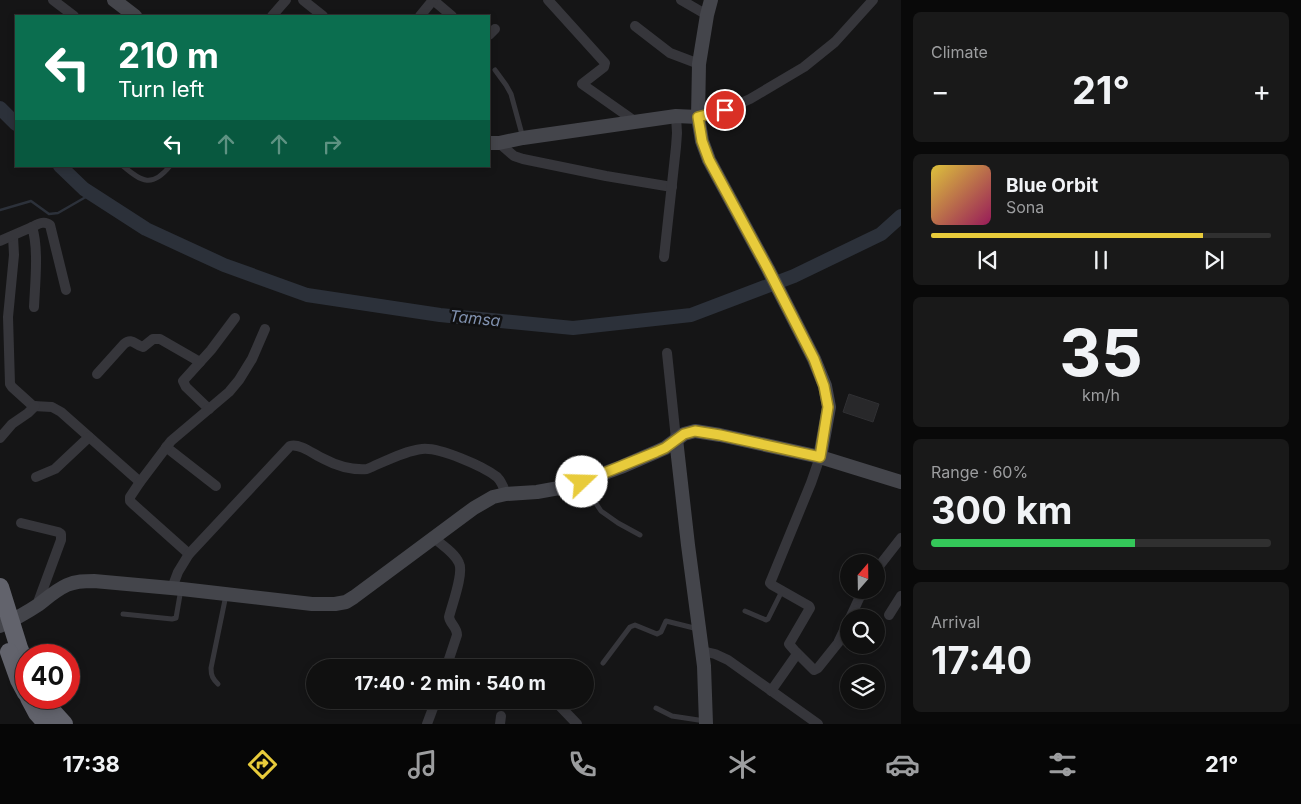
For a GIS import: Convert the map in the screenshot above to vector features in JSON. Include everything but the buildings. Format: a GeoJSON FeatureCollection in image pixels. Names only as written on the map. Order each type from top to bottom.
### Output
{"type":"FeatureCollection","features":[{"type":"Feature","properties":{"kind":"highway"},"geometry":{"type":"LineString","coordinates":[[0,587],[4,624],[15,665]]}},
{"type":"Feature","properties":{"kind":"highway"},"geometry":{"type":"LineString","coordinates":[[4,624],[16,644]]}},
{"type":"Feature","properties":{"kind":"highway"},"geometry":{"type":"LineString","coordinates":[[35,709],[47,724]]}},
{"type":"Feature","properties":{"kind":"highway"},"geometry":{"type":"LineString","coordinates":[[51,709],[64,724]]}},
{"type":"Feature","properties":{"kind":"street"},"geometry":{"type":"LineString","coordinates":[[53,0],[73,15]]}},
{"type":"Feature","properties":{"kind":"street"},"geometry":{"type":"LineString","coordinates":[[114,0],[134,15]]}},
{"type":"Feature","properties":{"kind":"street"},"geometry":{"type":"LineString","coordinates":[[273,15],[286,0]]}},
{"type":"Feature","properties":{"kind":"street"},"geometry":{"type":"LineString","coordinates":[[303,0],[322,15]]}},
{"type":"Feature","properties":{"kind":"street"},"geometry":{"type":"LineString","coordinates":[[421,15],[433,0],[451,15]]}},
{"type":"Feature","properties":{"kind":"street"},"geometry":{"type":"LineString","coordinates":[[548,0],[605,63],[604,67],[582,84],[636,122]]}},
{"type":"Feature","properties":{"kind":"street"},"geometry":{"type":"LineString","coordinates":[[681,0],[707,15]]}},
{"type":"Feature","properties":{"kind":"street"},"geometry":{"type":"LineString","coordinates":[[711,0],[699,64],[698,117],[702,141],[709,160],[814,359],[824,386],[828,407],[820,457],[812,483],[770,583],[782,592],[809,606],[810,608],[789,642],[797,654],[814,670],[816,670],[840,638]]}},
{"type":"Feature","properties":{"kind":"street"},"geometry":{"type":"LineString","coordinates":[[494,143],[676,116],[698,117],[725,110],[750,99],[804,67],[835,42],[873,0]]}},
{"type":"Feature","properties":{"kind":"street"},"geometry":{"type":"LineString","coordinates":[[635,26],[670,53],[699,64]]}},
{"type":"Feature","properties":{"kind":"street"},"geometry":{"type":"LineString","coordinates":[[664,257],[677,133],[676,116]]}},
{"type":"Feature","properties":{"kind":"street"},"geometry":{"type":"LineString","coordinates":[[494,143],[514,156],[534,162],[672,187]]}},
{"type":"Feature","properties":{"kind":"street"},"geometry":{"type":"LineString","coordinates":[[0,241],[40,223],[50,225],[66,290]]}},
{"type":"Feature","properties":{"kind":"street"},"geometry":{"type":"LineString","coordinates":[[32,227],[36,271],[34,307]]}},
{"type":"Feature","properties":{"kind":"street"},"geometry":{"type":"LineString","coordinates":[[12,236],[14,255],[8,317],[10,381],[12,387],[30,404],[55,408],[140,482]]}},
{"type":"Feature","properties":{"kind":"street"},"geometry":{"type":"LineString","coordinates":[[209,409],[184,383],[185,377],[211,350],[235,318]]}},
{"type":"Feature","properties":{"kind":"street"},"geometry":{"type":"LineString","coordinates":[[189,554],[130,501],[130,497],[175,437],[235,386],[244,374],[265,330]]}},
{"type":"Feature","properties":{"kind":"street"},"geometry":{"type":"LineString","coordinates":[[97,374],[124,344],[129,341],[133,341],[143,347],[153,339],[160,339],[200,362]]}},
{"type":"Feature","properties":{"kind":"street"},"geometry":{"type":"LineString","coordinates":[[667,353],[688,545],[704,666],[706,723]]}},
{"type":"Feature","properties":{"kind":"street"},"geometry":{"type":"LineString","coordinates":[[0,438],[12,424],[35,406]]}},
{"type":"Feature","properties":{"kind":"street"},"geometry":{"type":"LineString","coordinates":[[4,624],[37,605],[59,589],[80,581],[177,589],[312,604],[346,602],[493,496],[537,492],[570,486],[661,450],[684,434],[695,431],[820,457],[901,482]]}},
{"type":"Feature","properties":{"kind":"street"},"geometry":{"type":"LineString","coordinates":[[36,477],[55,468],[89,437]]}},
{"type":"Feature","properties":{"kind":"street"},"geometry":{"type":"LineString","coordinates":[[177,589],[178,572],[189,554],[290,446],[299,446],[330,462],[348,468],[362,469],[367,469],[412,451],[424,449],[438,450],[491,473],[500,480],[506,494]]}},
{"type":"Feature","properties":{"kind":"street"},"geometry":{"type":"LineString","coordinates":[[166,447],[216,486]]}},
{"type":"Feature","properties":{"kind":"street"},"geometry":{"type":"LineString","coordinates":[[20,523],[61,534],[37,605]]}},
{"type":"Feature","properties":{"kind":"street"},"geometry":{"type":"LineString","coordinates":[[434,538],[455,557],[461,571],[449,617],[457,631],[449,659]]}},
{"type":"Feature","properties":{"kind":"street"},"geometry":{"type":"LineString","coordinates":[[885,558],[901,538]]}},
{"type":"Feature","properties":{"kind":"street"},"geometry":{"type":"LineString","coordinates":[[889,615],[901,596]]}},
{"type":"Feature","properties":{"kind":"street"},"geometry":{"type":"LineString","coordinates":[[702,651],[728,660],[818,724]]}},
{"type":"Feature","properties":{"kind":"street"},"geometry":{"type":"LineString","coordinates":[[771,690],[797,654]]}},
{"type":"Feature","properties":{"kind":"street"},"geometry":{"type":"LineString","coordinates":[[427,724],[433,709]]}},
{"type":"Feature","properties":{"kind":"street"},"geometry":{"type":"LineString","coordinates":[[563,709],[577,724]]}},
{"type":"Feature","properties":{"kind":"lane"},"geometry":{"type":"LineString","coordinates":[[495,70],[511,94],[523,138]]}},
{"type":"Feature","properties":{"kind":"lane"},"geometry":{"type":"LineString","coordinates":[[124,167],[134,176],[145,181],[161,176],[169,167]]}},
{"type":"Feature","properties":{"kind":"lane"},"geometry":{"type":"LineString","coordinates":[[582,482],[601,511],[640,535]]}},
{"type":"Feature","properties":{"kind":"lane"},"geometry":{"type":"LineString","coordinates":[[123,614],[176,618],[177,589]]}},
{"type":"Feature","properties":{"kind":"lane"},"geometry":{"type":"LineString","coordinates":[[745,612],[766,620],[768,619],[782,592]]}},
{"type":"Feature","properties":{"kind":"lane"},"geometry":{"type":"LineString","coordinates":[[218,684],[211,675],[211,668],[226,594]]}},
{"type":"Feature","properties":{"kind":"lane"},"geometry":{"type":"LineString","coordinates":[[603,663],[632,625],[657,634],[661,632],[666,621],[699,629]]}},
{"type":"Feature","properties":{"kind":"lane"},"geometry":{"type":"LineString","coordinates":[[656,708],[672,716],[706,723]]}},
{"type":"Feature","properties":{"kind":"waterway","name":"Tamsa"},"geometry":{"type":"LineString","coordinates":[[0,108],[15,123]]}},
{"type":"Feature","properties":{"kind":"waterway","name":"Tamsa"},"geometry":{"type":"LineString","coordinates":[[61,167],[84,189],[146,229],[224,265],[307,295],[440,315],[573,328],[691,315],[794,276],[881,234],[901,216]]}},
{"type":"Feature","properties":{"kind":"waterway"},"geometry":{"type":"LineString","coordinates":[[0,210],[31,201],[49,214],[58,213],[91,194]]}},
{"type":"Feature","properties":{"kind":"route"},"geometry":{"type":"LineString","coordinates":[[582,482],[665,448],[684,434],[695,431],[820,457],[828,407],[824,386],[814,359],[709,160],[702,141],[698,117],[725,110]]}}]}
